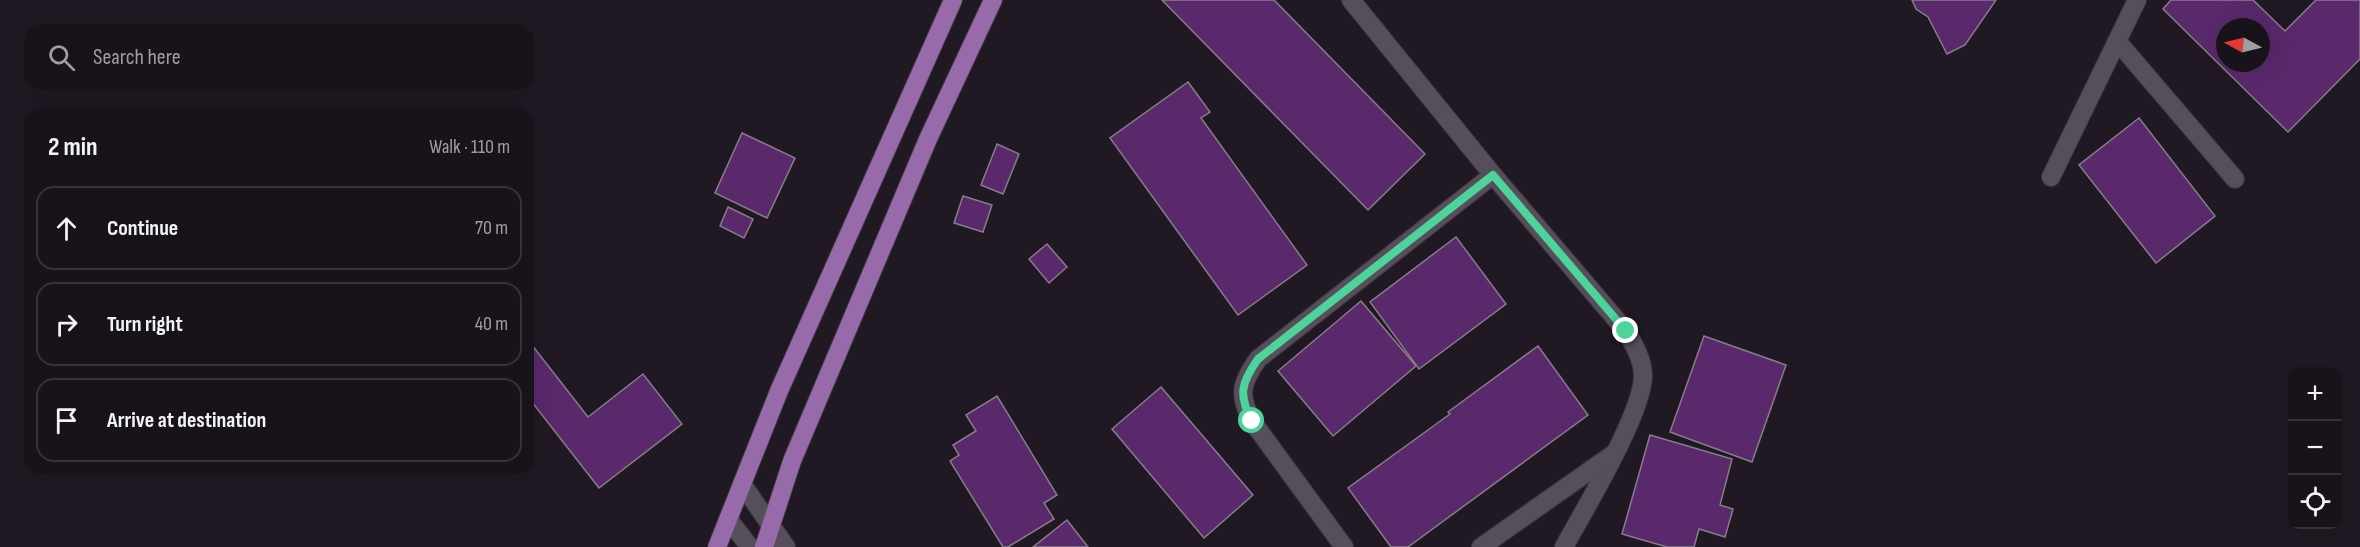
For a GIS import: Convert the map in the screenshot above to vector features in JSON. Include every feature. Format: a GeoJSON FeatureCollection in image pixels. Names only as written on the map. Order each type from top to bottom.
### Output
{"type":"FeatureCollection","features":[{"type":"Feature","properties":{"kind":"main road"},"geometry":{"type":"LineString","coordinates":[[717,547],[784,381],[952,0]]}},
{"type":"Feature","properties":{"kind":"main road"},"geometry":{"type":"LineString","coordinates":[[764,547],[792,461],[928,139],[993,0]]}},
{"type":"Feature","properties":{"kind":"street"},"geometry":{"type":"LineString","coordinates":[[1350,0],[1493,175],[1626,331],[1639,353],[1643,375],[1639,398],[1614,453],[1564,547]]}},
{"type":"Feature","properties":{"kind":"street"},"geometry":{"type":"LineString","coordinates":[[2051,177],[2137,0]]}},
{"type":"Feature","properties":{"kind":"street"},"geometry":{"type":"LineString","coordinates":[[2117,41],[2235,179]]}},
{"type":"Feature","properties":{"kind":"street"},"geometry":{"type":"LineString","coordinates":[[1344,547],[1252,421],[1243,405],[1242,392],[1248,374],[1258,359],[1493,175]]}},
{"type":"Feature","properties":{"kind":"street"},"geometry":{"type":"LineString","coordinates":[[1481,547],[1614,453]]}},
{"type":"Feature","properties":{"kind":"street"},"geometry":{"type":"LineString","coordinates":[[742,484],[786,547]]}},
{"type":"Feature","properties":{"kind":"street"},"geometry":{"type":"LineString","coordinates":[[728,519],[750,547]]}},
{"type":"Feature","properties":{"kind":"building"},"geometry":{"type":"Polygon","coordinates":[[[1162,0],[1274,0],[1425,154],[1368,210],[1162,0]]]}},
{"type":"Feature","properties":{"kind":"building"},"geometry":{"type":"Polygon","coordinates":[[[1912,0],[1996,0],[1965,45],[1947,54],[1928,17],[1916,9],[1912,0]]]}},
{"type":"Feature","properties":{"kind":"building"},"geometry":{"type":"Polygon","coordinates":[[[2171,0],[2253,0],[2285,31],[2316,0],[2360,0],[2360,59],[2288,132],[2227,72],[2270,72],[2270,18],[2216,18],[2216,61],[2163,9],[2171,0]]]}},
{"type":"Feature","properties":{"kind":"building"},"geometry":{"type":"Polygon","coordinates":[[[1188,82],[1210,112],[1201,118],[1307,265],[1238,315],[1110,138],[1188,82]]]}},
{"type":"Feature","properties":{"kind":"building"},"geometry":{"type":"Polygon","coordinates":[[[2139,118],[2215,216],[2156,263],[2079,165],[2139,118]]]}},
{"type":"Feature","properties":{"kind":"building"},"geometry":{"type":"Polygon","coordinates":[[[742,133],[795,158],[767,218],[715,193],[742,133]]]}},
{"type":"Feature","properties":{"kind":"building"},"geometry":{"type":"Polygon","coordinates":[[[997,144],[1019,154],[1003,194],[981,185],[997,144]]]}},
{"type":"Feature","properties":{"kind":"building"},"geometry":{"type":"Polygon","coordinates":[[[963,196],[992,205],[983,232],[954,223],[963,196]]]}},
{"type":"Feature","properties":{"kind":"building"},"geometry":{"type":"Polygon","coordinates":[[[728,207],[753,219],[744,238],[720,226],[728,207]]]}},
{"type":"Feature","properties":{"kind":"building"},"geometry":{"type":"Polygon","coordinates":[[[1456,237],[1506,304],[1419,369],[1370,302],[1456,237]]]}},
{"type":"Feature","properties":{"kind":"building"},"geometry":{"type":"Polygon","coordinates":[[[1047,244],[1067,267],[1049,283],[1029,259],[1047,244]]]}},
{"type":"Feature","properties":{"kind":"building"},"geometry":{"type":"Polygon","coordinates":[[[1361,301],[1416,366],[1333,436],[1278,371],[1361,301]]]}},
{"type":"Feature","properties":{"kind":"building"},"geometry":{"type":"Polygon","coordinates":[[[1704,336],[1786,365],[1752,462],[1670,432],[1704,336]]]}},
{"type":"Feature","properties":{"kind":"building"},"geometry":{"type":"Polygon","coordinates":[[[1538,346],[1588,415],[1408,547],[1391,547],[1348,488],[1538,346]]]}},
{"type":"Feature","properties":{"kind":"building"},"geometry":{"type":"Polygon","coordinates":[[[534,348],[588,417],[643,374],[682,424],[599,488],[534,405],[534,348]]]}},
{"type":"Feature","properties":{"kind":"building"},"geometry":{"type":"Polygon","coordinates":[[[1161,387],[1253,495],[1204,538],[1112,429],[1161,387]]]}},
{"type":"Feature","properties":{"kind":"building"},"geometry":{"type":"Polygon","coordinates":[[[997,396],[1057,495],[1044,503],[1054,519],[1008,547],[1003,547],[950,461],[959,455],[953,445],[976,431],[966,415],[997,396]]]}},
{"type":"Feature","properties":{"kind":"building"},"geometry":{"type":"Polygon","coordinates":[[[1650,435],[1732,459],[1720,505],[1733,509],[1725,537],[1699,529],[1694,547],[1667,547],[1622,534],[1650,435]]]}},
{"type":"Feature","properties":{"kind":"building"},"geometry":{"type":"Polygon","coordinates":[[[1067,520],[1088,547],[1033,547],[1067,520]]]}},
{"type":"Feature","properties":{"kind":"route"},"geometry":{"type":"LineString","coordinates":[[1252,421],[1243,405],[1242,392],[1248,374],[1258,359],[1493,175],[1626,331]]}}]}
